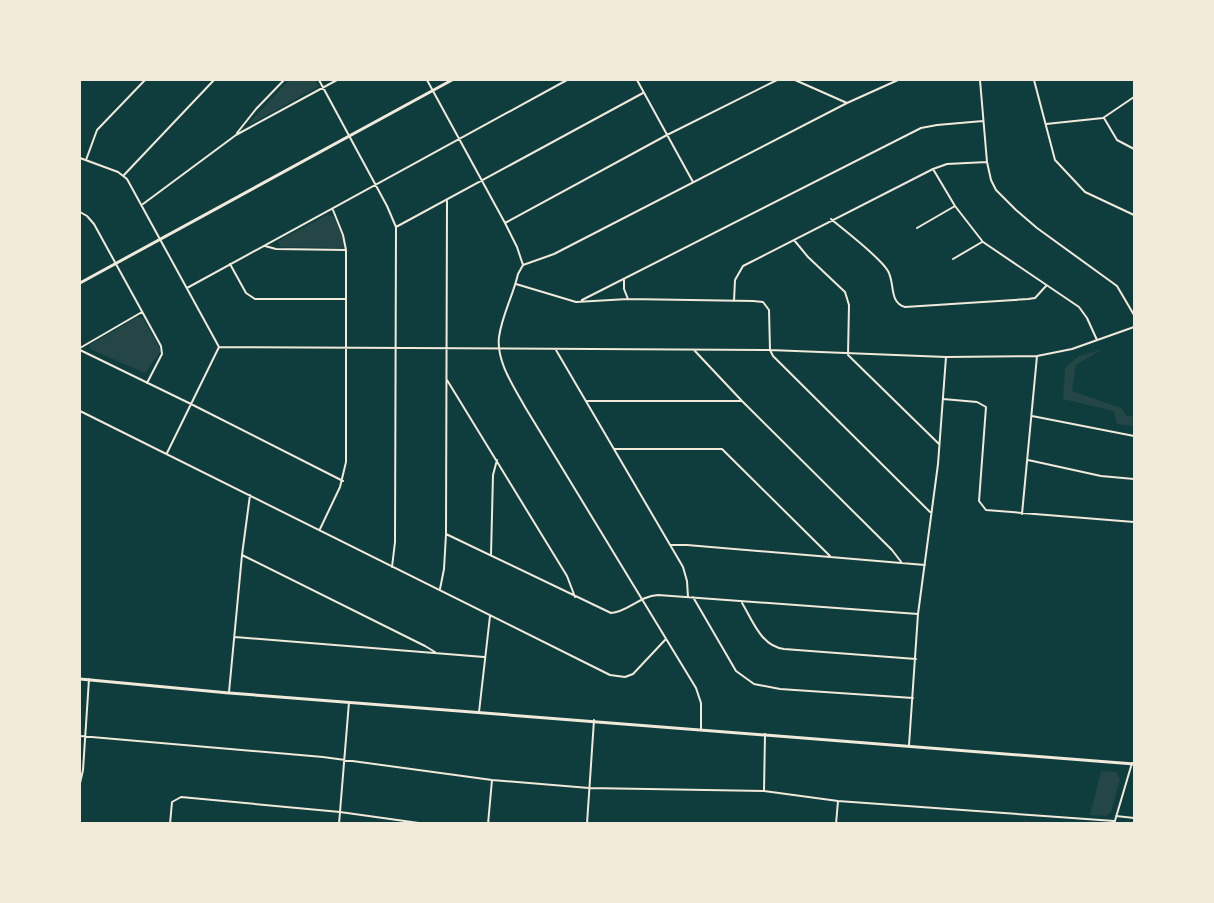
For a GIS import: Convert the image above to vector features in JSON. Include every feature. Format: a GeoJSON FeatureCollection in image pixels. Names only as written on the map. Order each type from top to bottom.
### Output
{"type":"FeatureCollection","features":[{"type":"Feature","properties":{"kind":"street"},"geometry":{"type":"LineString","coordinates":[[140,80],[145,80]]}},
{"type":"Feature","properties":{"kind":"street"},"geometry":{"type":"LineString","coordinates":[[86,160],[97,130],[145,80]]}},
{"type":"Feature","properties":{"kind":"street"},"geometry":{"type":"LineString","coordinates":[[124,176],[214,80]]}},
{"type":"Feature","properties":{"kind":"street"},"geometry":{"type":"LineString","coordinates":[[236,135],[256,109],[284,80]]}},
{"type":"Feature","properties":{"kind":"street"},"geometry":{"type":"LineString","coordinates":[[319,80],[396,227],[395,542],[392,567]]}},
{"type":"Feature","properties":{"kind":"street"},"geometry":{"type":"LineString","coordinates":[[142,205],[236,135],[337,80]]}},
{"type":"Feature","properties":{"kind":"street"},"geometry":{"type":"LineString","coordinates":[[427,80],[505,223],[523,265]]}},
{"type":"Feature","properties":{"kind":"street"},"geometry":{"type":"LineString","coordinates":[[80,284],[452,80]]}},
{"type":"Feature","properties":{"kind":"street"},"geometry":{"type":"LineString","coordinates":[[187,288],[567,80]]}},
{"type":"Feature","properties":{"kind":"street"},"geometry":{"type":"LineString","coordinates":[[637,80],[693,182]]}},
{"type":"Feature","properties":{"kind":"street"},"geometry":{"type":"LineString","coordinates":[[505,223],[667,135],[777,80]]}},
{"type":"Feature","properties":{"kind":"street"},"geometry":{"type":"LineString","coordinates":[[795,80],[847,103]]}},
{"type":"Feature","properties":{"kind":"street"},"geometry":{"type":"LineString","coordinates":[[701,730],[700,697],[516,390],[503,364],[499,349],[501,327],[523,265],[554,254],[847,103],[898,80]]}},
{"type":"Feature","properties":{"kind":"street"},"geometry":{"type":"LineString","coordinates":[[980,80],[987,162],[991,180],[1001,195],[1037,228],[1113,282],[1134,315]]}},
{"type":"Feature","properties":{"kind":"street"},"geometry":{"type":"LineString","coordinates":[[1034,80],[1055,160],[1078,186],[1089,194],[1134,215]]}},
{"type":"Feature","properties":{"kind":"street"},"geometry":{"type":"LineString","coordinates":[[396,227],[643,93]]}},
{"type":"Feature","properties":{"kind":"street"},"geometry":{"type":"LineString","coordinates":[[1046,124],[1103,118],[1134,97]]}},
{"type":"Feature","properties":{"kind":"street"},"geometry":{"type":"LineString","coordinates":[[1103,118],[1117,140],[1134,149]]}},
{"type":"Feature","properties":{"kind":"street"},"geometry":{"type":"LineString","coordinates":[[579,302],[921,129],[937,124],[983,121]]}},
{"type":"Feature","properties":{"kind":"street"},"geometry":{"type":"LineString","coordinates":[[80,158],[124,176],[219,347]]}},
{"type":"Feature","properties":{"kind":"street"},"geometry":{"type":"LineString","coordinates":[[734,301],[735,280],[739,270],[831,219],[933,169],[947,164],[987,162]]}},
{"type":"Feature","properties":{"kind":"street"},"geometry":{"type":"LineString","coordinates":[[933,169],[955,206],[982,242],[1079,308],[1087,318],[1097,340]]}},
{"type":"Feature","properties":{"kind":"street"},"geometry":{"type":"LineString","coordinates":[[440,589],[444,569],[446,534],[447,201]]}},
{"type":"Feature","properties":{"kind":"street"},"geometry":{"type":"LineString","coordinates":[[917,228],[955,206]]}},
{"type":"Feature","properties":{"kind":"street"},"geometry":{"type":"LineString","coordinates":[[320,529],[343,481],[346,462],[346,250],[343,235],[332,209]]}},
{"type":"Feature","properties":{"kind":"street"},"geometry":{"type":"LineString","coordinates":[[80,212],[91,220],[117,263],[163,351],[147,382]]}},
{"type":"Feature","properties":{"kind":"street"},"geometry":{"type":"LineString","coordinates":[[831,219],[887,269],[896,301],[900,306],[1028,300],[1035,298],[1046,286]]}},
{"type":"Feature","properties":{"kind":"street"},"geometry":{"type":"LineString","coordinates":[[794,240],[808,257],[845,292],[849,305],[848,355],[939,444]]}},
{"type":"Feature","properties":{"kind":"street"},"geometry":{"type":"LineString","coordinates":[[953,259],[982,242]]}},
{"type":"Feature","properties":{"kind":"street"},"geometry":{"type":"LineString","coordinates":[[264,246],[276,249],[346,250]]}},
{"type":"Feature","properties":{"kind":"street"},"geometry":{"type":"LineString","coordinates":[[230,264],[246,293],[255,298],[346,299]]}},
{"type":"Feature","properties":{"kind":"street"},"geometry":{"type":"LineString","coordinates":[[624,280],[624,289],[628,299]]}},
{"type":"Feature","properties":{"kind":"street"},"geometry":{"type":"LineString","coordinates":[[516,284],[579,302],[628,299],[758,301],[767,306],[770,350],[781,364],[930,512]]}},
{"type":"Feature","properties":{"kind":"street"},"geometry":{"type":"LineString","coordinates":[[80,349],[142,312]]}},
{"type":"Feature","properties":{"kind":"street"},"geometry":{"type":"LineString","coordinates":[[219,347],[770,350],[848,355],[1037,356],[1060,353],[1134,327]]}},
{"type":"Feature","properties":{"kind":"street"},"geometry":{"type":"LineString","coordinates":[[167,453],[219,347]]}},
{"type":"Feature","properties":{"kind":"street"},"geometry":{"type":"LineString","coordinates":[[80,349],[343,481]]}},
{"type":"Feature","properties":{"kind":"street"},"geometry":{"type":"LineString","coordinates":[[556,349],[671,545],[685,572],[688,597]]}},
{"type":"Feature","properties":{"kind":"street"},"geometry":{"type":"LineString","coordinates":[[694,350],[892,550],[902,563]]}},
{"type":"Feature","properties":{"kind":"street"},"geometry":{"type":"LineString","coordinates":[[1022,513],[1037,356]]}},
{"type":"Feature","properties":{"kind":"street"},"geometry":{"type":"LineString","coordinates":[[909,745],[918,614],[936,481],[946,357]]}},
{"type":"Feature","properties":{"kind":"street"},"geometry":{"type":"LineString","coordinates":[[447,378],[570,582],[575,597]]}},
{"type":"Feature","properties":{"kind":"street"},"geometry":{"type":"LineString","coordinates":[[943,399],[977,402],[986,407],[979,501],[983,508],[991,511],[1134,522]]}},
{"type":"Feature","properties":{"kind":"street"},"geometry":{"type":"LineString","coordinates":[[587,401],[742,401]]}},
{"type":"Feature","properties":{"kind":"street"},"geometry":{"type":"LineString","coordinates":[[80,411],[610,675],[620,677],[633,674],[666,639]]}},
{"type":"Feature","properties":{"kind":"street"},"geometry":{"type":"LineString","coordinates":[[1032,416],[1134,436]]}},
{"type":"Feature","properties":{"kind":"street"},"geometry":{"type":"LineString","coordinates":[[614,449],[722,449],[830,556]]}},
{"type":"Feature","properties":{"kind":"street"},"geometry":{"type":"LineString","coordinates":[[491,555],[493,475],[497,460]]}},
{"type":"Feature","properties":{"kind":"street"},"geometry":{"type":"LineString","coordinates":[[1028,460],[1101,476],[1134,479]]}},
{"type":"Feature","properties":{"kind":"street"},"geometry":{"type":"LineString","coordinates":[[229,693],[250,495]]}},
{"type":"Feature","properties":{"kind":"street"},"geometry":{"type":"LineString","coordinates":[[446,534],[611,613],[619,612],[645,596],[658,595],[918,614]]}},
{"type":"Feature","properties":{"kind":"street"},"geometry":{"type":"LineString","coordinates":[[671,545],[925,565]]}},
{"type":"Feature","properties":{"kind":"street"},"geometry":{"type":"LineString","coordinates":[[242,555],[436,653]]}},
{"type":"Feature","properties":{"kind":"street"},"geometry":{"type":"LineString","coordinates":[[693,597],[736,671],[754,684],[780,689],[912,698]]}},
{"type":"Feature","properties":{"kind":"street"},"geometry":{"type":"LineString","coordinates":[[741,601],[764,639],[772,646],[784,649],[916,659]]}},
{"type":"Feature","properties":{"kind":"street"},"geometry":{"type":"LineString","coordinates":[[479,712],[490,616]]}},
{"type":"Feature","properties":{"kind":"street"},"geometry":{"type":"LineString","coordinates":[[235,637],[484,657]]}},
{"type":"Feature","properties":{"kind":"street"},"geometry":{"type":"LineString","coordinates":[[80,679],[229,693],[1133,764],[1114,822],[838,801],[764,791],[589,788],[492,780],[345,760],[80,736]]}},
{"type":"Feature","properties":{"kind":"street"},"geometry":{"type":"LineString","coordinates":[[80,783],[86,736],[89,679]]}},
{"type":"Feature","properties":{"kind":"street"},"geometry":{"type":"LineString","coordinates":[[339,824],[349,702]]}},
{"type":"Feature","properties":{"kind":"street"},"geometry":{"type":"LineString","coordinates":[[588,824],[594,720]]}},
{"type":"Feature","properties":{"kind":"street"},"geometry":{"type":"LineString","coordinates":[[764,791],[765,734]]}},
{"type":"Feature","properties":{"kind":"street"},"geometry":{"type":"LineString","coordinates":[[488,824],[492,780]]}},
{"type":"Feature","properties":{"kind":"street"},"geometry":{"type":"LineString","coordinates":[[170,823],[171,805],[173,800],[178,798],[340,812],[426,824]]}},
{"type":"Feature","properties":{"kind":"street"},"geometry":{"type":"LineString","coordinates":[[836,824],[838,801]]}},
{"type":"Feature","properties":{"kind":"street"},"geometry":{"type":"LineString","coordinates":[[1116,816],[1134,818]]}},
{"type":"Feature","properties":{"kind":"shaded area"},"geometry":{"type":"Polygon","coordinates":[[[289,80],[315,80],[319,86],[251,124],[249,123],[289,80]]]}},
{"type":"Feature","properties":{"kind":"shaded area"},"geometry":{"type":"Polygon","coordinates":[[[327,215],[333,216],[344,239],[344,248],[280,247],[278,241],[327,215]]]}},
{"type":"Feature","properties":{"kind":"shaded area"},"geometry":{"type":"Polygon","coordinates":[[[137,317],[143,318],[161,351],[145,373],[90,349],[90,345],[137,317]]]}},
{"type":"Feature","properties":{"kind":"shaded area"},"geometry":{"type":"Polygon","coordinates":[[[1101,350],[1076,365],[1072,391],[1121,408],[1127,416],[1134,416],[1134,426],[1117,424],[1114,411],[1063,399],[1065,368],[1079,356],[1101,350]]]}},
{"type":"Feature","properties":{"kind":"shaded area"},"geometry":{"type":"Polygon","coordinates":[[[1101,771],[1116,772],[1120,779],[1111,812],[1106,816],[1090,815],[1101,771]]]}}]}
